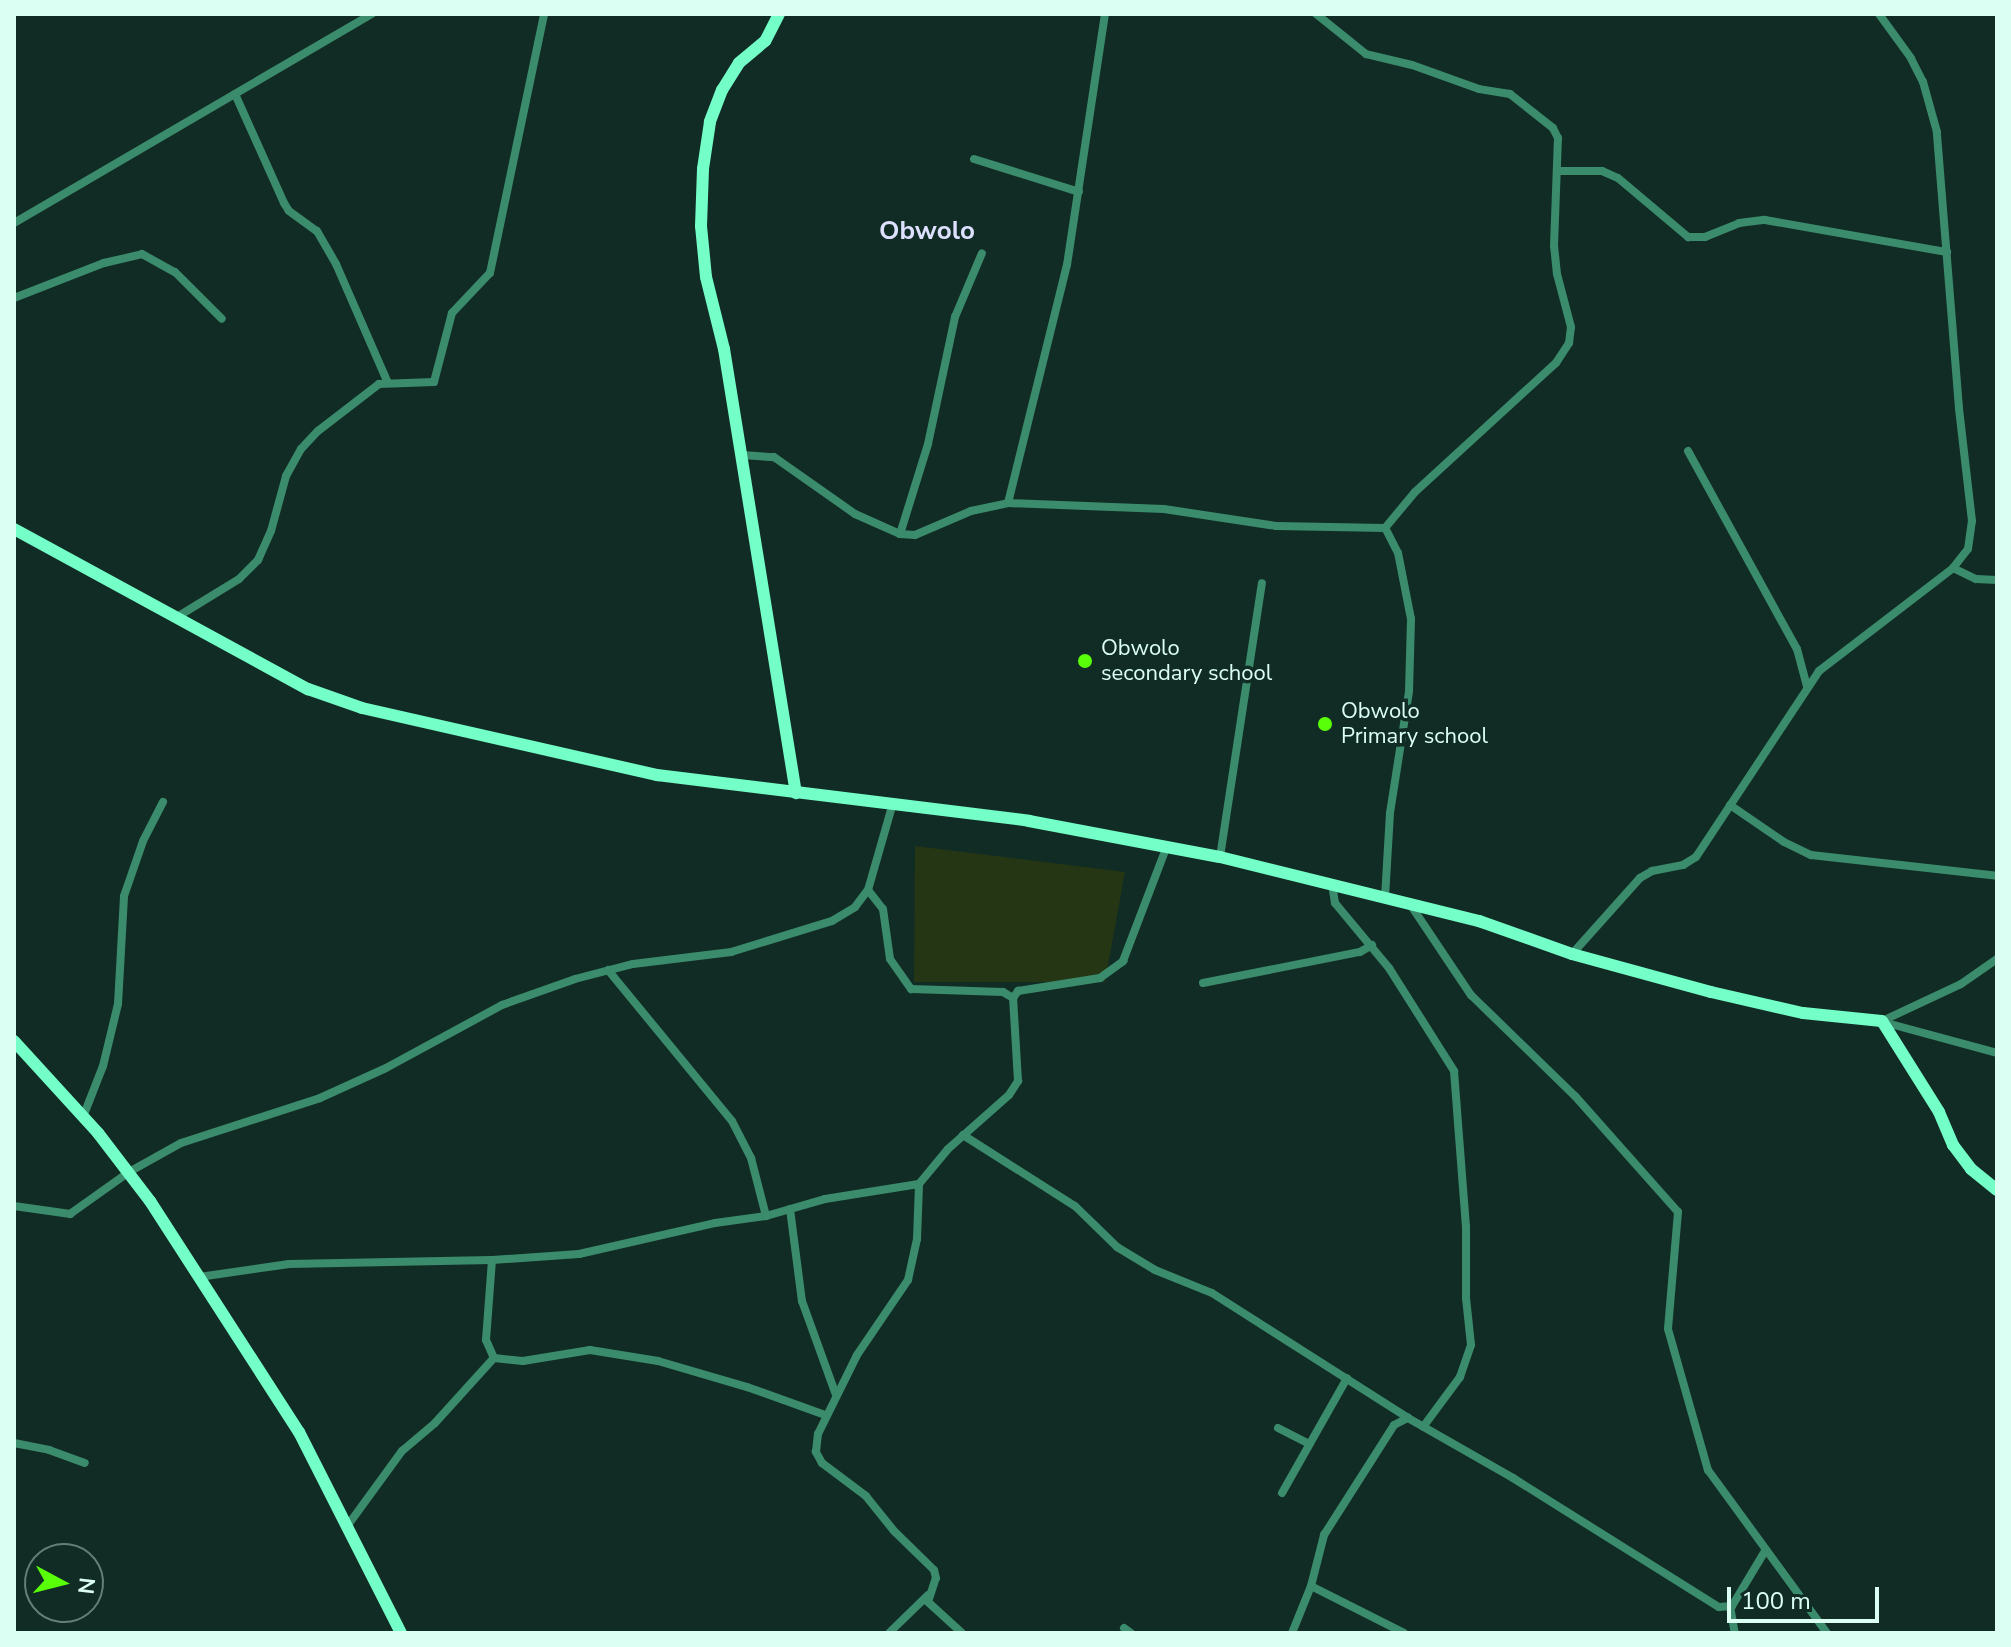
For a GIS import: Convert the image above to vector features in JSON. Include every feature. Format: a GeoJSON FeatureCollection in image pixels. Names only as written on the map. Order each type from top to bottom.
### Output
{"type":"FeatureCollection","features":[{"type":"Feature","properties":{"kind":"street"},"geometry":{"type":"LineString","coordinates":[[14,223],[372,14]]}},
{"type":"Feature","properties":{"kind":"street"},"geometry":{"type":"LineString","coordinates":[[177,617],[239,579],[258,560],[271,531],[286,476],[301,449],[318,431],[387,381],[430,385],[434,382],[452,313],[490,273],[544,14]]}},
{"type":"Feature","properties":{"kind":"street"},"geometry":{"type":"LineString","coordinates":[[779,14],[765,41],[739,63],[722,90],[710,122],[703,169],[701,226],[706,277],[724,349],[796,793]]}},
{"type":"Feature","properties":{"kind":"street"},"geometry":{"type":"LineString","coordinates":[[1008,503],[1067,265],[1105,14]]}},
{"type":"Feature","properties":{"kind":"street"},"geometry":{"type":"LineString","coordinates":[[1316,14],[1366,54],[1412,65],[1479,89],[1510,94],[1553,128],[1558,138],[1554,246],[1557,274],[1571,327],[1569,343],[1556,363],[1415,492],[1385,528]]}},
{"type":"Feature","properties":{"kind":"street"},"geometry":{"type":"LineString","coordinates":[[1572,954],[1640,878],[1652,871],[1683,865],[1696,857],[1819,671],[1953,568],[1968,549],[1972,521],[1937,132],[1923,82],[1879,14]]}},
{"type":"Feature","properties":{"kind":"street"},"geometry":{"type":"LineString","coordinates":[[235,94],[289,211],[317,231],[329,251],[387,381]]}},
{"type":"Feature","properties":{"kind":"street"},"geometry":{"type":"LineString","coordinates":[[974,159],[1079,192]]}},
{"type":"Feature","properties":{"kind":"street"},"geometry":{"type":"LineString","coordinates":[[1559,171],[1602,171],[1618,178],[1688,237],[1705,237],[1739,223],[1765,220],[1947,252]]}},
{"type":"Feature","properties":{"kind":"street"},"geometry":{"type":"LineString","coordinates":[[900,534],[928,444],[955,317],[982,253]]}},
{"type":"Feature","properties":{"kind":"street"},"geometry":{"type":"LineString","coordinates":[[14,298],[104,263],[142,254],[175,272],[222,319]]}},
{"type":"Feature","properties":{"kind":"street"},"geometry":{"type":"LineString","coordinates":[[1688,451],[1797,649],[1807,687]]}},
{"type":"Feature","properties":{"kind":"street"},"geometry":{"type":"LineString","coordinates":[[742,455],[774,457],[855,514],[900,534],[915,535],[971,511],[1008,503],[1164,509],[1276,526],[1385,528]]}},
{"type":"Feature","properties":{"kind":"street"},"geometry":{"type":"LineString","coordinates":[[1385,528],[1398,553],[1411,619],[1409,691],[1390,813],[1385,897]]}},
{"type":"Feature","properties":{"kind":"street"},"geometry":{"type":"LineString","coordinates":[[14,529],[308,689],[362,708],[657,775],[1029,821],[1220,857],[1479,921],[1572,954],[1803,1013],[1882,1021],[1997,1053]]}},
{"type":"Feature","properties":{"kind":"street"},"geometry":{"type":"LineString","coordinates":[[1953,568],[1976,579],[1997,580]]}},
{"type":"Feature","properties":{"kind":"street"},"geometry":{"type":"LineString","coordinates":[[1220,857],[1262,583]]}},
{"type":"Feature","properties":{"kind":"street"},"geometry":{"type":"LineString","coordinates":[[83,1117],[103,1066],[118,1004],[124,896],[143,841],[163,802]]}},
{"type":"Feature","properties":{"kind":"street"},"geometry":{"type":"LineString","coordinates":[[14,1206],[70,1214],[129,1172],[181,1143],[320,1098],[386,1068],[502,1005],[608,970],[755,946],[832,921],[855,907],[868,890],[893,803]]}},
{"type":"Feature","properties":{"kind":"street"},"geometry":{"type":"LineString","coordinates":[[1730,805],[1784,842],[1811,855],[1997,876]]}},
{"type":"Feature","properties":{"kind":"street"},"geometry":{"type":"LineString","coordinates":[[199,1277],[289,1264],[492,1260],[579,1254],[627,1246],[715,1223],[766,1216],[919,1184],[963,1135],[1009,1095],[1018,1081],[1013,998],[1018,991],[1100,978],[1123,961],[1167,846]]}},
{"type":"Feature","properties":{"kind":"street"},"geometry":{"type":"LineString","coordinates":[[1332,884],[1335,903],[1372,945],[1448,1057],[1456,1087],[1471,1345],[1460,1377],[1423,1427]]}},
{"type":"Feature","properties":{"kind":"street"},"geometry":{"type":"LineString","coordinates":[[868,890],[883,909],[890,959],[911,989],[1003,992],[1013,998]]}},
{"type":"Feature","properties":{"kind":"street"},"geometry":{"type":"LineString","coordinates":[[1409,904],[1471,995],[1575,1096],[1678,1212],[1668,1329],[1708,1470],[1827,1633]]}},
{"type":"Feature","properties":{"kind":"street"},"geometry":{"type":"LineString","coordinates":[[1203,983],[1360,952],[1372,945]]}},
{"type":"Feature","properties":{"kind":"street"},"geometry":{"type":"LineString","coordinates":[[1882,1021],[1961,984],[1997,959]]}},
{"type":"Feature","properties":{"kind":"street"},"geometry":{"type":"LineString","coordinates":[[608,970],[732,1121],[751,1158],[766,1216]]}},
{"type":"Feature","properties":{"kind":"street"},"geometry":{"type":"LineString","coordinates":[[1882,1021],[1939,1112],[1953,1145],[1971,1169],[1997,1190]]}},
{"type":"Feature","properties":{"kind":"street"},"geometry":{"type":"LineString","coordinates":[[14,1041],[129,1172],[199,1277],[299,1432],[401,1633]]}},
{"type":"Feature","properties":{"kind":"street"},"geometry":{"type":"LineString","coordinates":[[963,1135],[1075,1206],[1117,1247],[1155,1270],[1212,1293],[1408,1418],[1513,1478],[1719,1607],[1730,1606]]}},
{"type":"Feature","properties":{"kind":"street"},"geometry":{"type":"LineString","coordinates":[[889,1633],[928,1595],[936,1578],[934,1570],[894,1531],[866,1496],[822,1463],[816,1452],[825,1415],[857,1355],[908,1280],[917,1239],[919,1184]]}},
{"type":"Feature","properties":{"kind":"street"},"geometry":{"type":"LineString","coordinates":[[790,1209],[802,1301],[836,1395]]}},
{"type":"Feature","properties":{"kind":"street"},"geometry":{"type":"LineString","coordinates":[[492,1260],[486,1340],[494,1358]]}},
{"type":"Feature","properties":{"kind":"street"},"geometry":{"type":"LineString","coordinates":[[494,1358],[523,1361],[590,1350],[658,1361],[747,1387],[825,1415]]}},
{"type":"Feature","properties":{"kind":"street"},"geometry":{"type":"LineString","coordinates":[[348,1525],[402,1451],[435,1423],[494,1358]]}},
{"type":"Feature","properties":{"kind":"street"},"geometry":{"type":"LineString","coordinates":[[1282,1493],[1307,1443],[1347,1378]]}},
{"type":"Feature","properties":{"kind":"street"},"geometry":{"type":"LineString","coordinates":[[1292,1633],[1311,1586],[1324,1535],[1394,1425],[1408,1418]]}},
{"type":"Feature","properties":{"kind":"street"},"geometry":{"type":"LineString","coordinates":[[1278,1428],[1307,1443]]}},
{"type":"Feature","properties":{"kind":"street"},"geometry":{"type":"LineString","coordinates":[[14,1443],[49,1450],[85,1463]]}},
{"type":"Feature","properties":{"kind":"street"},"geometry":{"type":"LineString","coordinates":[[1735,1633],[1730,1606],[1765,1551]]}},
{"type":"Feature","properties":{"kind":"street"},"geometry":{"type":"LineString","coordinates":[[1311,1586],[1404,1633]]}},
{"type":"Feature","properties":{"kind":"street"},"geometry":{"type":"LineString","coordinates":[[928,1595],[935,1611],[962,1633]]}},
{"type":"Feature","properties":{"kind":"green space"},"geometry":{"type":"Polygon","coordinates":[[[915,846],[1125,872],[1105,982],[914,982],[915,846]]]}},
{"type":"Feature","properties":{"kind":"place","name":"Obwolo secondary school"},"geometry":{"type":"Point","coordinates":[1085,661]}},
{"type":"Feature","properties":{"kind":"place","name":"Obwolo Primary school"},"geometry":{"type":"Point","coordinates":[1325,724]}},
{"type":"Feature","properties":{"kind":"district","name":"Obwolo"},"geometry":{"type":"Point","coordinates":[927,231]}}]}
